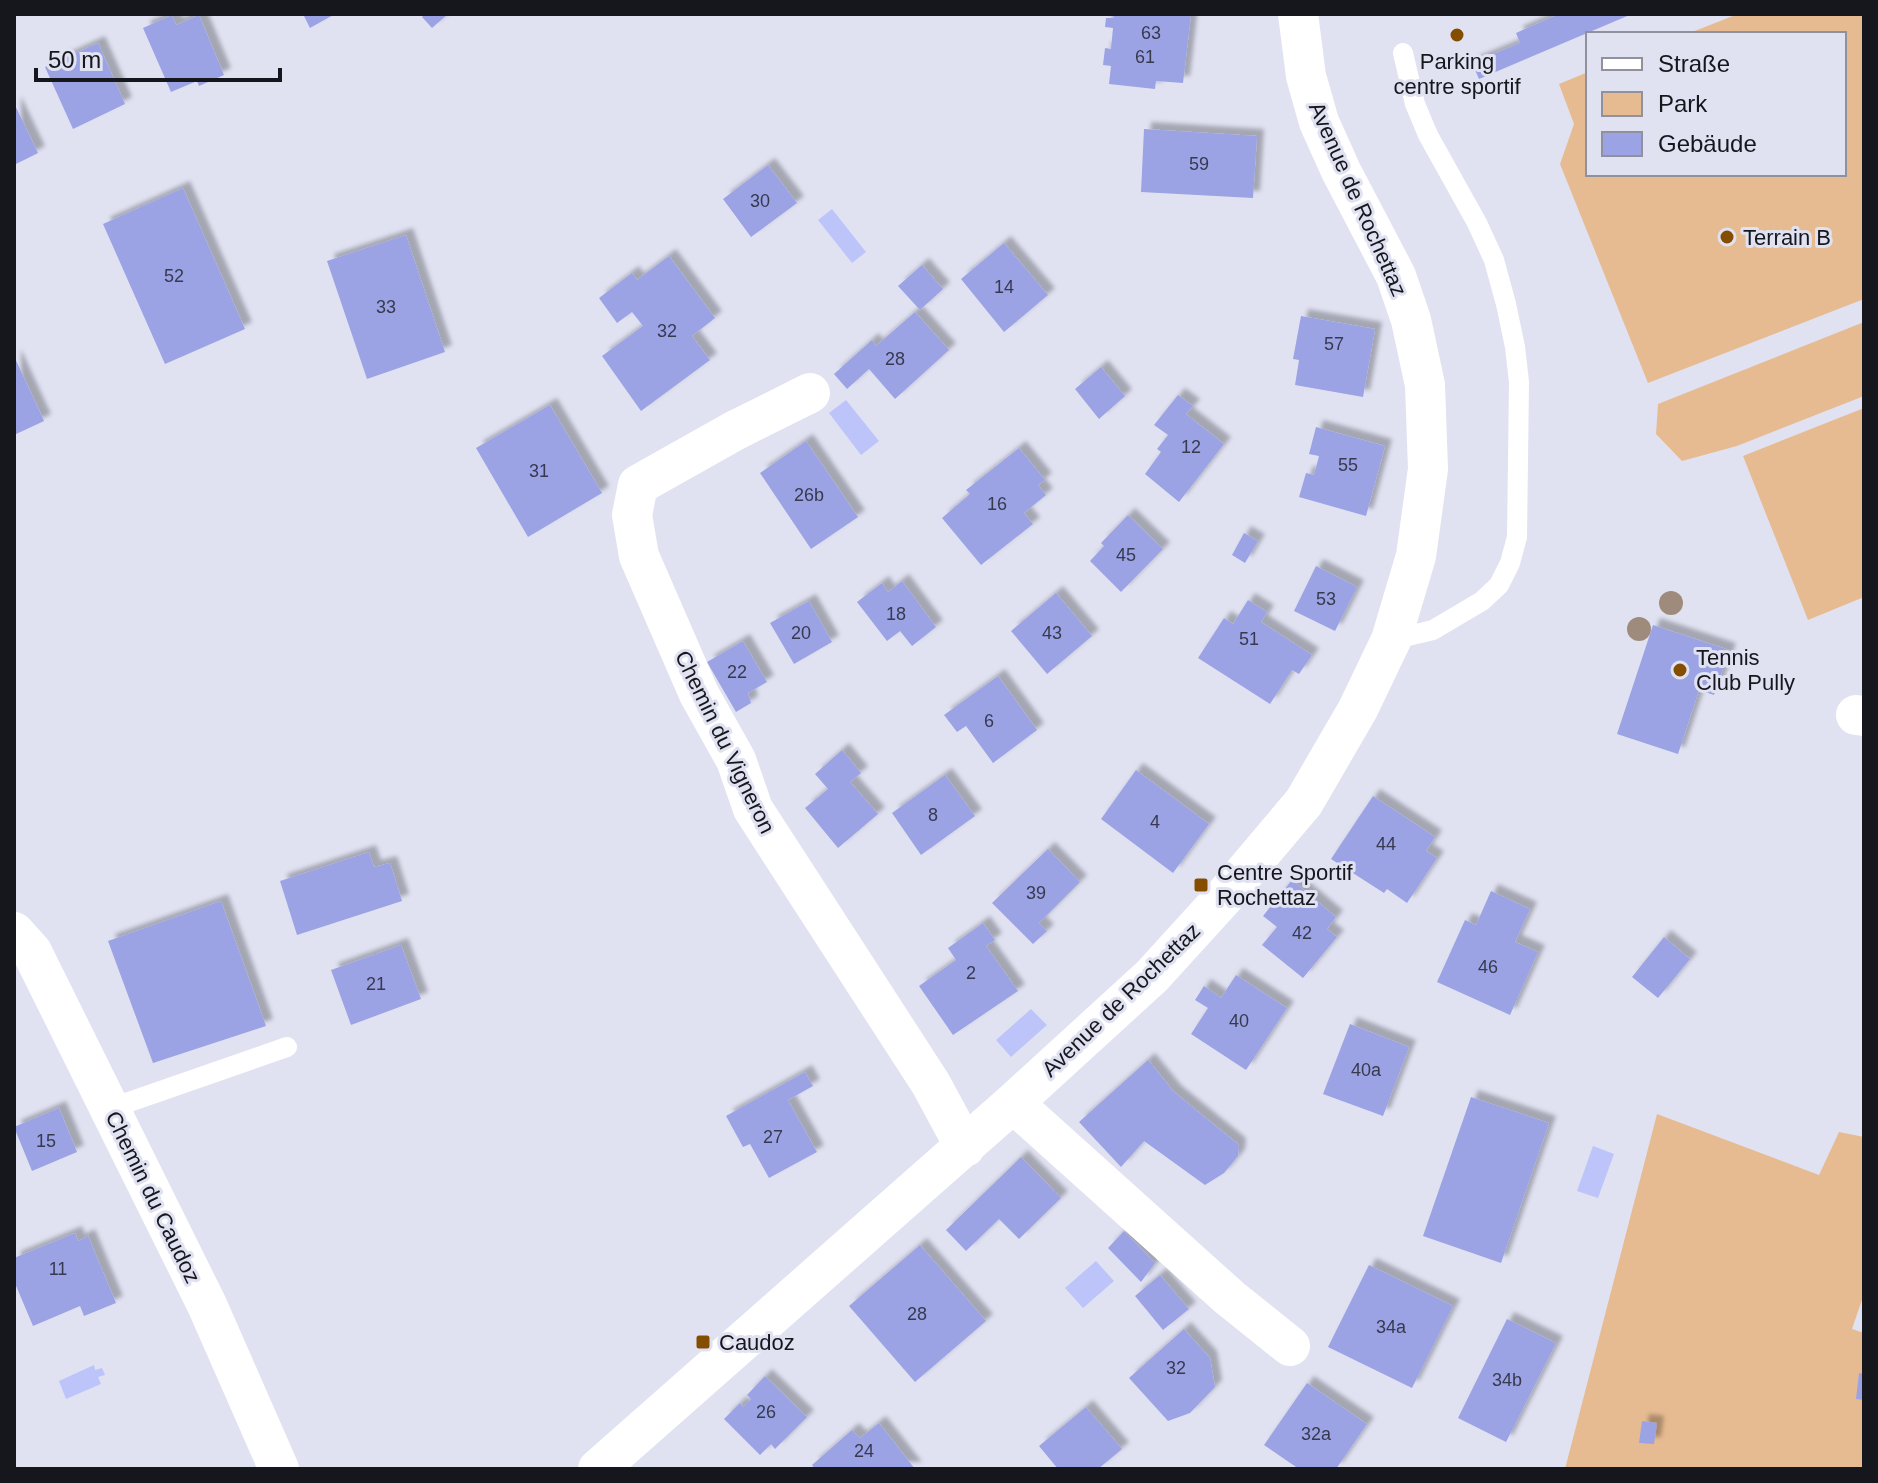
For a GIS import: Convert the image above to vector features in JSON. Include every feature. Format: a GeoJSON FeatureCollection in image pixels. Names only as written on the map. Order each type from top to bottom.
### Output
{"type":"FeatureCollection","features":[{"type":"Feature","properties":{"kind":"street","name":"Avenue de Rochettaz"},"geometry":{"type":"LineString","coordinates":[[598,1469],[965,1147],[1152,976],[1304,802],[1358,709],[1391,640],[1416,556],[1428,469],[1425,385],[1411,320],[1396,276],[1319,122],[1306,76],[1298,14]]}},
{"type":"Feature","properties":{"kind":"street","name":"Chemin du Vigneron"},"geometry":{"type":"LineString","coordinates":[[810,393],[638,485],[632,515],[639,556],[699,694],[736,760],[753,809],[931,1084],[965,1147]]}},
{"type":"Feature","properties":{"kind":"street","name":"Chemin du Caudoz"},"geometry":{"type":"LineString","coordinates":[[14,932],[32,952],[207,1305],[279,1469]]}},
{"type":"Feature","properties":{"kind":"street"},"geometry":{"type":"LineString","coordinates":[[1013,1103],[1230,1298],[1290,1346]]}},
{"type":"Feature","properties":{"kind":"lane"},"geometry":{"type":"LineString","coordinates":[[1391,640],[1433,630],[1482,601],[1499,585],[1510,563],[1517,537],[1519,382],[1506,304],[1494,260],[1428,135],[1415,104],[1403,53]]}},
{"type":"Feature","properties":{"kind":"lane"},"geometry":{"type":"LineString","coordinates":[[109,1109],[287,1047]]}},
{"type":"Feature","properties":{"kind":"green space","name":"Terrain B"},"geometry":{"type":"Polygon","coordinates":[[[1738,14],[1864,14],[1864,299],[1648,383],[1560,164],[1574,124],[1559,84],[1586,73],[1586,176],[1846,176],[1846,32],[1692,32],[1738,14]]]}},
{"type":"Feature","properties":{"kind":"green space"},"geometry":{"type":"Polygon","coordinates":[[[1864,322],[1864,396],[1737,446],[1682,461],[1656,434],[1658,404],[1864,322]]]}},
{"type":"Feature","properties":{"kind":"green space"},"geometry":{"type":"Polygon","coordinates":[[[1864,408],[1864,597],[1808,620],[1743,456],[1864,408]]]}},
{"type":"Feature","properties":{"kind":"green space"},"geometry":{"type":"Polygon","coordinates":[[[1657,1114],[1819,1175],[1839,1132],[1864,1137],[1864,1294],[1852,1329],[1864,1333],[1864,1469],[1565,1469],[1657,1114]]]}},
{"type":"Feature","properties":{"kind":"water"},"geometry":{"type":"Polygon","coordinates":[[[832,209],[866,252],[852,263],[818,220],[832,209]]]}},
{"type":"Feature","properties":{"kind":"water"},"geometry":{"type":"Polygon","coordinates":[[[846,400],[879,441],[861,455],[829,413],[846,400]]]}},
{"type":"Feature","properties":{"kind":"water"},"geometry":{"type":"Polygon","coordinates":[[[1031,1009],[1047,1025],[1011,1057],[996,1040],[1031,1009]]]}},
{"type":"Feature","properties":{"kind":"water"},"geometry":{"type":"Polygon","coordinates":[[[1593,1146],[1614,1154],[1598,1198],[1577,1191],[1593,1146]]]}},
{"type":"Feature","properties":{"kind":"water"},"geometry":{"type":"Polygon","coordinates":[[[1096,1261],[1114,1281],[1083,1308],[1065,1288],[1096,1261]]]}},
{"type":"Feature","properties":{"kind":"water"},"geometry":{"type":"Polygon","coordinates":[[[94,1365],[95,1370],[102,1368],[105,1375],[98,1377],[101,1384],[66,1399],[59,1381],[94,1365]]]}},
{"type":"Feature","properties":{"kind":"building"},"geometry":{"type":"Polygon","coordinates":[[[303,14],[335,14],[310,28],[303,14]]]}},
{"type":"Feature","properties":{"kind":"building"},"geometry":{"type":"Polygon","coordinates":[[[425,14],[448,14],[432,28],[422,17],[425,14]]]}},
{"type":"Feature","properties":{"kind":"building"},"geometry":{"type":"Polygon","coordinates":[[[1114,14],[1191,14],[1183,83],[1156,81],[1155,89],[1109,84],[1111,66],[1103,65],[1105,48],[1111,49],[1113,28],[1105,27],[1106,18],[1114,18],[1114,14]]]}},
{"type":"Feature","properties":{"kind":"building"},"geometry":{"type":"Polygon","coordinates":[[[1559,14],[1632,14],[1479,79],[1472,63],[1520,43],[1516,33],[1559,14]]]}},
{"type":"Feature","properties":{"kind":"building"},"geometry":{"type":"Polygon","coordinates":[[[172,15],[176,25],[199,15],[224,75],[199,86],[197,81],[171,92],[143,28],[172,15]]]}},
{"type":"Feature","properties":{"kind":"building"},"geometry":{"type":"Polygon","coordinates":[[[98,43],[125,104],[73,129],[45,67],[98,43]]]}},
{"type":"Feature","properties":{"kind":"building"},"geometry":{"type":"Polygon","coordinates":[[[14,103],[38,153],[14,165],[14,103]]]}},
{"type":"Feature","properties":{"kind":"building"},"geometry":{"type":"Polygon","coordinates":[[[1144,129],[1257,136],[1253,198],[1141,192],[1144,129]]]}},
{"type":"Feature","properties":{"kind":"building"},"geometry":{"type":"Polygon","coordinates":[[[768,165],[797,203],[751,237],[723,199],[768,165]]]}},
{"type":"Feature","properties":{"kind":"building"},"geometry":{"type":"Polygon","coordinates":[[[183,188],[245,329],[165,364],[103,224],[183,188]]]}},
{"type":"Feature","properties":{"kind":"building"},"geometry":{"type":"Polygon","coordinates":[[[406,235],[445,352],[367,379],[327,261],[406,235]]]}},
{"type":"Feature","properties":{"kind":"building"},"geometry":{"type":"Polygon","coordinates":[[[1004,243],[1048,295],[1004,332],[961,279],[1004,243]]]}},
{"type":"Feature","properties":{"kind":"building"},"geometry":{"type":"Polygon","coordinates":[[[669,256],[715,318],[692,336],[710,360],[641,411],[602,356],[643,326],[632,312],[617,323],[599,298],[632,273],[637,280],[669,256]]]}},
{"type":"Feature","properties":{"kind":"building"},"geometry":{"type":"Polygon","coordinates":[[[922,265],[943,289],[920,310],[898,286],[922,265]]]}},
{"type":"Feature","properties":{"kind":"building"},"geometry":{"type":"Polygon","coordinates":[[[915,312],[949,350],[895,399],[869,369],[847,389],[834,374],[872,340],[876,346],[915,312]]]}},
{"type":"Feature","properties":{"kind":"building"},"geometry":{"type":"Polygon","coordinates":[[[1301,316],[1375,329],[1363,397],[1295,385],[1299,360],[1293,359],[1301,316]]]}},
{"type":"Feature","properties":{"kind":"building"},"geometry":{"type":"Polygon","coordinates":[[[14,356],[44,421],[14,435],[14,356]]]}},
{"type":"Feature","properties":{"kind":"building"},"geometry":{"type":"Polygon","coordinates":[[[1101,367],[1125,396],[1099,419],[1075,389],[1101,367]]]}},
{"type":"Feature","properties":{"kind":"building"},"geometry":{"type":"Polygon","coordinates":[[[1178,395],[1193,406],[1186,414],[1224,444],[1179,502],[1145,474],[1161,452],[1157,449],[1168,435],[1154,425],[1178,395]]]}},
{"type":"Feature","properties":{"kind":"building"},"geometry":{"type":"Polygon","coordinates":[[[550,405],[602,493],[528,537],[476,448],[550,405]]]}},
{"type":"Feature","properties":{"kind":"building"},"geometry":{"type":"Polygon","coordinates":[[[1316,427],[1385,446],[1366,516],[1299,497],[1306,473],[1314,475],[1319,456],[1309,454],[1316,427]]]}},
{"type":"Feature","properties":{"kind":"building"},"geometry":{"type":"Polygon","coordinates":[[[806,441],[858,517],[811,549],[760,473],[806,441]]]}},
{"type":"Feature","properties":{"kind":"building"},"geometry":{"type":"Polygon","coordinates":[[[1019,448],[1045,480],[1038,485],[1046,495],[1024,513],[1033,524],[981,565],[942,518],[970,494],[966,490],[1019,448]]]}},
{"type":"Feature","properties":{"kind":"building"},"geometry":{"type":"Polygon","coordinates":[[[1128,515],[1163,549],[1121,592],[1090,561],[1104,546],[1101,543],[1128,515]]]}},
{"type":"Feature","properties":{"kind":"building"},"geometry":{"type":"Polygon","coordinates":[[[1244,533],[1258,541],[1245,563],[1232,555],[1244,533]]]}},
{"type":"Feature","properties":{"kind":"building"},"geometry":{"type":"Polygon","coordinates":[[[1316,566],[1357,587],[1335,631],[1294,611],[1316,566]]]}},
{"type":"Feature","properties":{"kind":"building"},"geometry":{"type":"Polygon","coordinates":[[[902,581],[936,627],[912,646],[900,631],[887,641],[857,602],[882,583],[888,592],[902,581]]]}},
{"type":"Feature","properties":{"kind":"building"},"geometry":{"type":"Polygon","coordinates":[[[1056,593],[1092,636],[1047,674],[1011,631],[1056,593]]]}},
{"type":"Feature","properties":{"kind":"building"},"geometry":{"type":"Polygon","coordinates":[[[1248,600],[1267,612],[1261,622],[1312,655],[1299,674],[1292,670],[1270,704],[1198,658],[1224,618],[1233,624],[1248,600]]]}},
{"type":"Feature","properties":{"kind":"building"},"geometry":{"type":"Polygon","coordinates":[[[809,601],[832,642],[794,664],[770,623],[809,601]]]}},
{"type":"Feature","properties":{"kind":"building","name":"Tennis Club Pully"},"geometry":{"type":"Polygon","coordinates":[[[1653,625],[1729,650],[1714,695],[1699,690],[1678,754],[1617,734],[1653,625]]]}},
{"type":"Feature","properties":{"kind":"building"},"geometry":{"type":"Polygon","coordinates":[[[743,641],[767,682],[748,693],[751,703],[736,712],[707,662],[743,641]]]}},
{"type":"Feature","properties":{"kind":"building"},"geometry":{"type":"Polygon","coordinates":[[[998,676],[1037,730],[993,763],[966,726],[957,732],[944,715],[998,676]]]}},
{"type":"Feature","properties":{"kind":"building"},"geometry":{"type":"Polygon","coordinates":[[[842,750],[861,773],[850,782],[878,814],[838,848],[805,808],[828,789],[815,774],[842,750]]]}},
{"type":"Feature","properties":{"kind":"building"},"geometry":{"type":"Polygon","coordinates":[[[1136,770],[1209,824],[1173,873],[1101,819],[1136,770]]]}},
{"type":"Feature","properties":{"kind":"building"},"geometry":{"type":"Polygon","coordinates":[[[945,775],[975,816],[921,855],[892,813],[945,775]]]}},
{"type":"Feature","properties":{"kind":"building"},"geometry":{"type":"Polygon","coordinates":[[[1373,796],[1435,837],[1426,851],[1437,858],[1407,903],[1387,889],[1384,893],[1331,859],[1373,796]]]}},
{"type":"Feature","properties":{"kind":"building"},"geometry":{"type":"Polygon","coordinates":[[[1048,849],[1080,882],[1039,923],[1047,931],[1033,944],[992,903],[1048,849]]]}},
{"type":"Feature","properties":{"kind":"building"},"geometry":{"type":"Polygon","coordinates":[[[369,852],[374,867],[390,863],[402,901],[297,935],[280,881],[369,852]]]}},
{"type":"Feature","properties":{"kind":"building"},"geometry":{"type":"Polygon","coordinates":[[[1292,880],[1336,917],[1327,929],[1337,937],[1303,978],[1262,945],[1277,927],[1263,916],[1292,880]]]}},
{"type":"Feature","properties":{"kind":"building"},"geometry":{"type":"Polygon","coordinates":[[[1491,891],[1530,909],[1515,942],[1538,952],[1510,1015],[1437,982],[1465,920],[1476,925],[1491,891]]]}},
{"type":"Feature","properties":{"kind":"building"},"geometry":{"type":"Polygon","coordinates":[[[221,901],[266,1026],[153,1063],[108,941],[221,901]]]}},
{"type":"Feature","properties":{"kind":"building"},"geometry":{"type":"Polygon","coordinates":[[[983,923],[995,940],[986,946],[1018,991],[953,1035],[919,986],[956,960],[948,948],[983,923]]]}},
{"type":"Feature","properties":{"kind":"building"},"geometry":{"type":"Polygon","coordinates":[[[1664,937],[1690,959],[1658,998],[1632,977],[1664,937]]]}},
{"type":"Feature","properties":{"kind":"building"},"geometry":{"type":"Polygon","coordinates":[[[401,945],[421,999],[351,1025],[331,970],[401,945]]]}},
{"type":"Feature","properties":{"kind":"building"},"geometry":{"type":"Polygon","coordinates":[[[1236,975],[1287,1008],[1246,1070],[1191,1034],[1208,1008],[1195,1000],[1204,986],[1221,998],[1236,975]]]}},
{"type":"Feature","properties":{"kind":"building"},"geometry":{"type":"Polygon","coordinates":[[[1350,1024],[1409,1047],[1383,1116],[1323,1094],[1350,1024]]]}},
{"type":"Feature","properties":{"kind":"building"},"geometry":{"type":"Polygon","coordinates":[[[1148,1060],[1174,1092],[1239,1145],[1238,1156],[1224,1173],[1205,1185],[1144,1141],[1121,1167],[1079,1122],[1148,1060]]]}},
{"type":"Feature","properties":{"kind":"building"},"geometry":{"type":"Polygon","coordinates":[[[805,1072],[813,1086],[788,1100],[817,1152],[769,1178],[750,1144],[743,1147],[726,1116],[805,1072]]]}},
{"type":"Feature","properties":{"kind":"building"},"geometry":{"type":"Polygon","coordinates":[[[1471,1097],[1549,1123],[1501,1263],[1423,1236],[1471,1097]]]}},
{"type":"Feature","properties":{"kind":"building"},"geometry":{"type":"Polygon","coordinates":[[[59,1108],[77,1152],[32,1171],[14,1127],[59,1108]]]}},
{"type":"Feature","properties":{"kind":"building"},"geometry":{"type":"Polygon","coordinates":[[[1021,1157],[1061,1198],[1019,1239],[999,1219],[966,1251],[946,1230],[1021,1157]]]}},
{"type":"Feature","properties":{"kind":"building"},"geometry":{"type":"Polygon","coordinates":[[[1124,1231],[1155,1263],[1141,1282],[1108,1248],[1124,1231]]]}},
{"type":"Feature","properties":{"kind":"building"},"geometry":{"type":"Polygon","coordinates":[[[75,1233],[78,1241],[88,1236],[116,1303],[84,1316],[80,1306],[33,1326],[14,1281],[14,1258],[75,1233]]]}},
{"type":"Feature","properties":{"kind":"building"},"geometry":{"type":"Polygon","coordinates":[[[920,1245],[986,1321],[915,1382],[849,1306],[920,1245]]]}},
{"type":"Feature","properties":{"kind":"building"},"geometry":{"type":"Polygon","coordinates":[[[1369,1265],[1453,1306],[1412,1388],[1328,1347],[1369,1265]]]}},
{"type":"Feature","properties":{"kind":"building"},"geometry":{"type":"Polygon","coordinates":[[[1160,1275],[1189,1309],[1163,1330],[1135,1296],[1160,1275]]]}},
{"type":"Feature","properties":{"kind":"building"},"geometry":{"type":"Polygon","coordinates":[[[1507,1319],[1556,1343],[1506,1442],[1458,1418],[1507,1319]]]}},
{"type":"Feature","properties":{"kind":"building"},"geometry":{"type":"Polygon","coordinates":[[[1184,1329],[1210,1358],[1215,1387],[1190,1413],[1168,1421],[1129,1378],[1184,1329]]]}},
{"type":"Feature","properties":{"kind":"building"},"geometry":{"type":"Polygon","coordinates":[[[1859,1373],[1864,1374],[1864,1400],[1856,1399],[1859,1373]]]}},
{"type":"Feature","properties":{"kind":"building"},"geometry":{"type":"Polygon","coordinates":[[[765,1376],[807,1417],[775,1449],[771,1444],[760,1455],[724,1419],[740,1403],[743,1407],[751,1399],[747,1395],[765,1376]]]}},
{"type":"Feature","properties":{"kind":"building"},"geometry":{"type":"Polygon","coordinates":[[[1307,1383],[1367,1424],[1336,1469],[1299,1469],[1264,1445],[1307,1383]]]}},
{"type":"Feature","properties":{"kind":"building"},"geometry":{"type":"Polygon","coordinates":[[[1086,1407],[1122,1449],[1098,1469],[1058,1469],[1039,1446],[1086,1407]]]}},
{"type":"Feature","properties":{"kind":"building"},"geometry":{"type":"Polygon","coordinates":[[[1642,1421],[1657,1423],[1654,1444],[1639,1443],[1642,1421]]]}},
{"type":"Feature","properties":{"kind":"building"},"geometry":{"type":"Polygon","coordinates":[[[879,1423],[915,1469],[815,1469],[812,1465],[852,1430],[860,1438],[879,1423]]]}},
{"type":"Feature","properties":{"kind":"place","name":"Parking centre sportif"},"geometry":{"type":"Point","coordinates":[1457,35]}},
{"type":"Feature","properties":{"kind":"place","name":"Terrain B"},"geometry":{"type":"Point","coordinates":[1727,237]}},
{"type":"Feature","properties":{"kind":"place","name":"Tennis Club Pully"},"geometry":{"type":"Point","coordinates":[1680,670]}},
{"type":"Feature","properties":{"kind":"place","name":"Centre Sportif Rochettaz"},"geometry":{"type":"Point","coordinates":[1201,885]}},
{"type":"Feature","properties":{"kind":"place","name":"Caudoz"},"geometry":{"type":"Point","coordinates":[703,1342]}}]}
